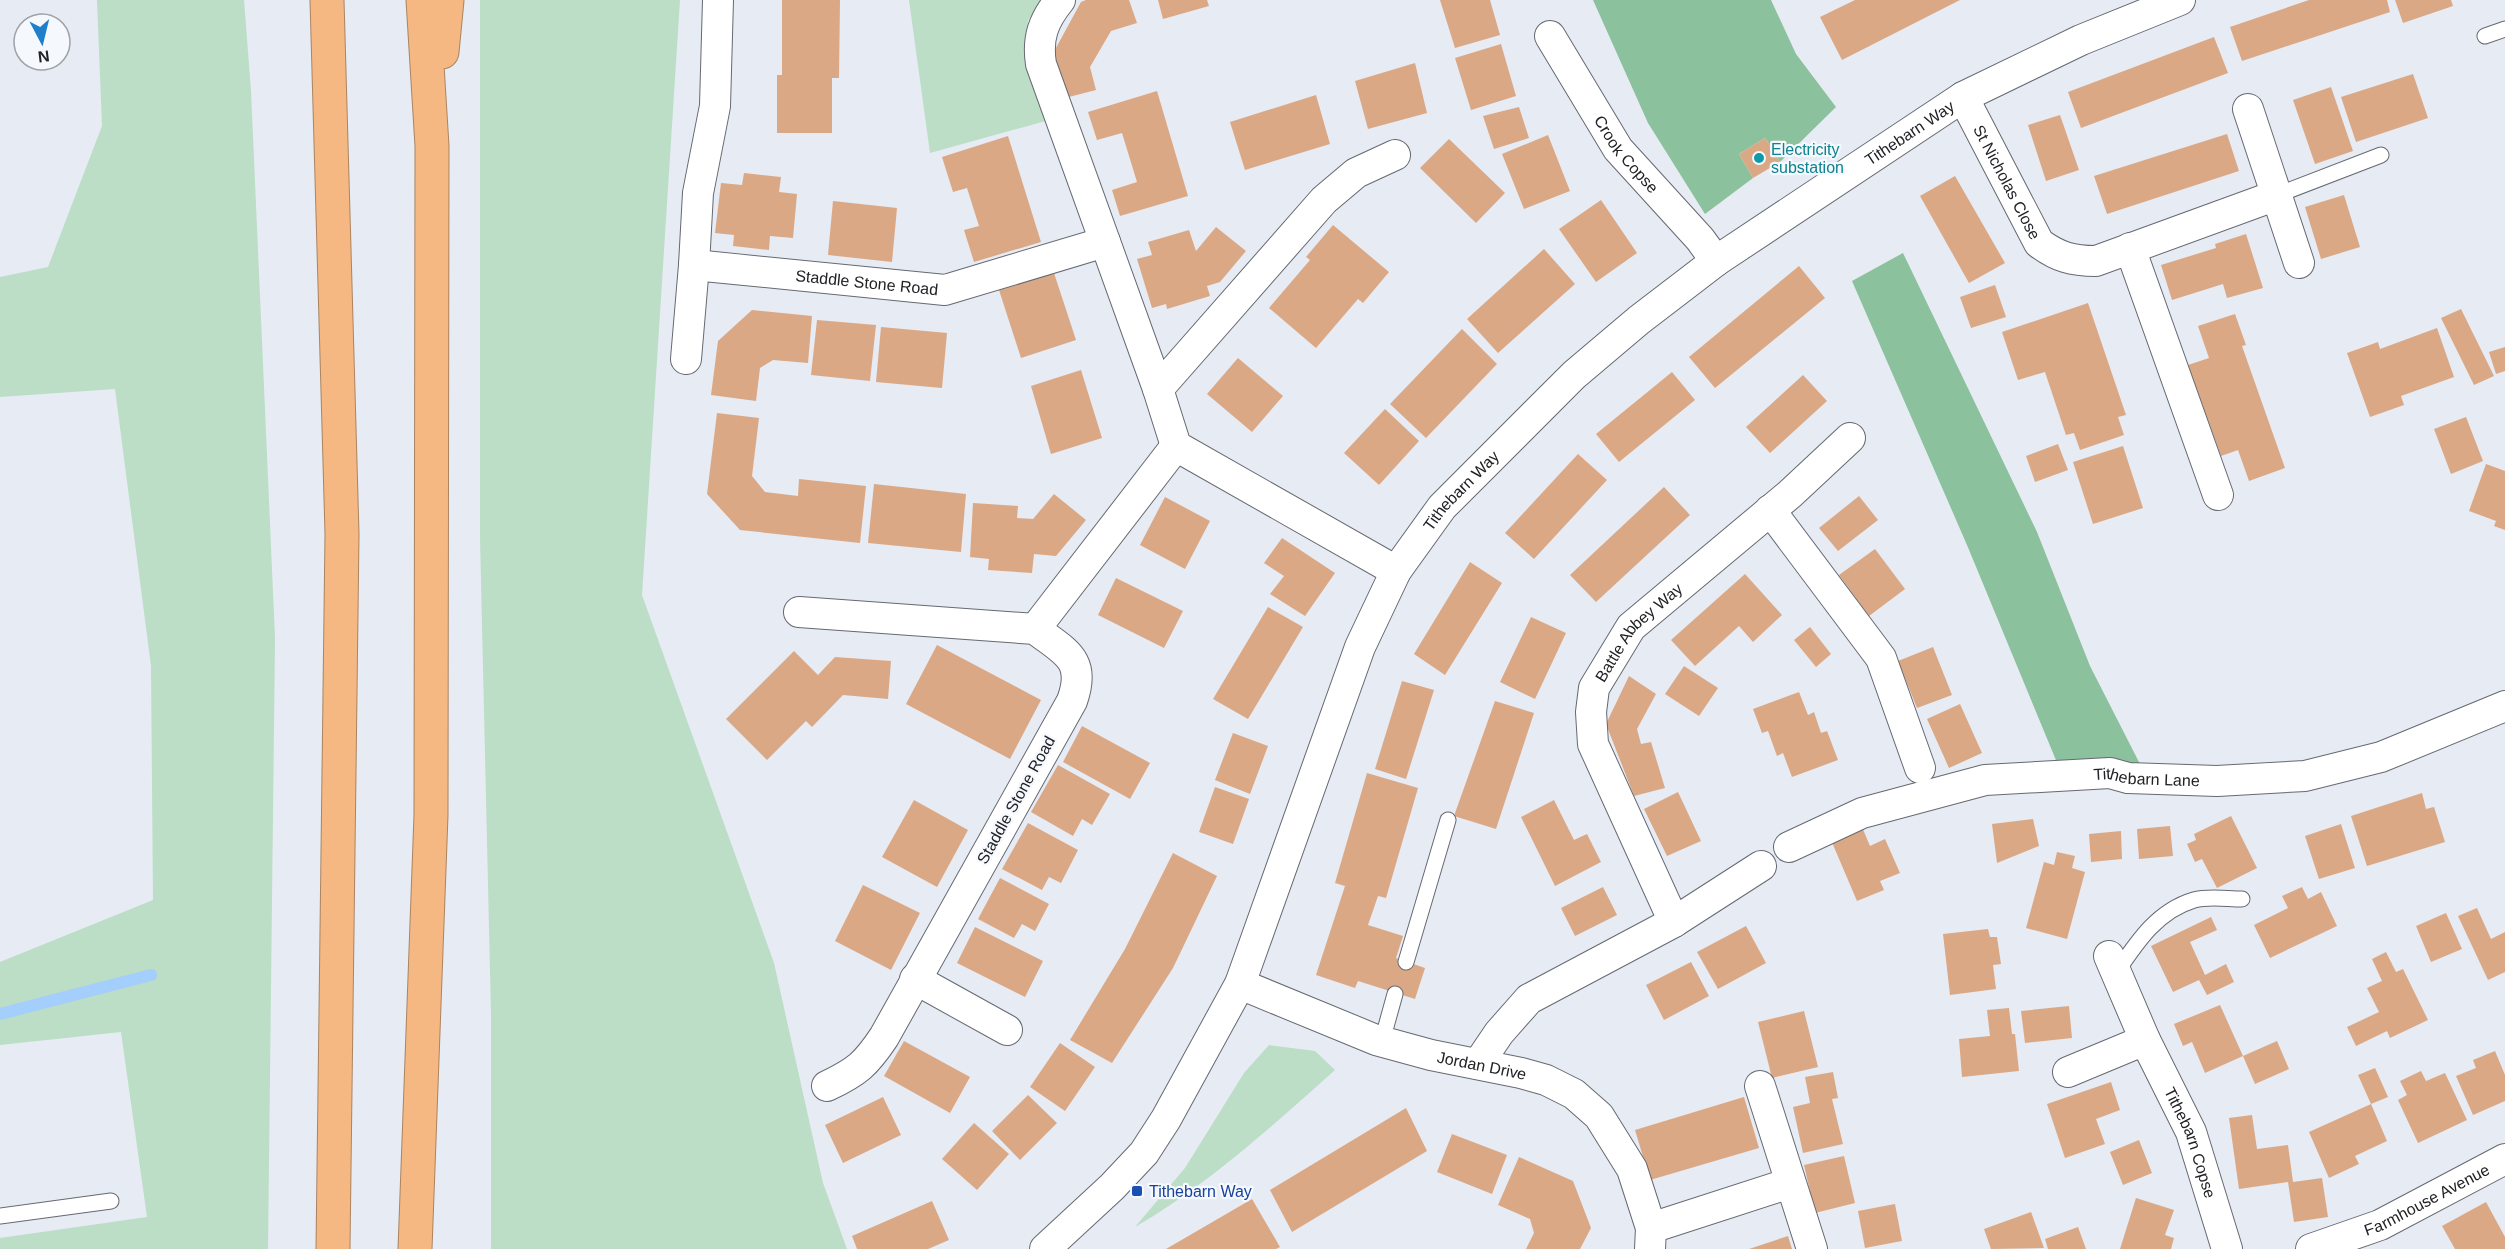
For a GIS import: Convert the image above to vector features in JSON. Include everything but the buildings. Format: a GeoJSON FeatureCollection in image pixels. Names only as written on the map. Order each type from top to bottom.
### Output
{"type":"FeatureCollection","features":[{"type":"Feature","properties":{"kind":"highway"},"geometry":{"type":"LineString","coordinates":[[327,0],[342,534],[333,1249]]}},
{"type":"Feature","properties":{"kind":"highway"},"geometry":{"type":"LineString","coordinates":[[415,1249],[431,815],[432,146],[423,0]]}},
{"type":"Feature","properties":{"kind":"highway"},"geometry":{"type":"LineString","coordinates":[[432,146],[447,0]]}},
{"type":"Feature","properties":{"kind":"street"},"geometry":{"type":"LineString","coordinates":[[686,359],[698,193],[715,106],[718,0]]}},
{"type":"Feature","properties":{"kind":"street"},"geometry":{"type":"LineString","coordinates":[[1060,0],[1041,30],[1038,45],[1041,64],[1158,389],[1176,446],[1396,571]]}},
{"type":"Feature","properties":{"kind":"street","name":"Tithebarn Way"},"geometry":{"type":"LineString","coordinates":[[1045,1249],[1112,1187],[1144,1153],[1166,1119],[1240,984],[1360,647],[1396,571],[1442,507],[1574,375],[1639,320],[1716,261],[1963,97],[2081,40],[2180,0]]}},
{"type":"Feature","properties":{"kind":"street","name":"Crook Copse"},"geometry":{"type":"LineString","coordinates":[[1550,36],[1618,149],[1700,239],[1716,261]]}},
{"type":"Feature","properties":{"kind":"street","name":"St Nicholas Close"},"geometry":{"type":"LineString","coordinates":[[1963,97],[2039,243],[2053,254],[2071,261],[2096,261],[2277,195]]}},
{"type":"Feature","properties":{"kind":"street"},"geometry":{"type":"LineString","coordinates":[[2248,109],[2299,263]]}},
{"type":"Feature","properties":{"kind":"street"},"geometry":{"type":"LineString","coordinates":[[1158,389],[1324,200],[1356,173],[1395,156]]}},
{"type":"Feature","properties":{"kind":"street","name":"Staddle Stone Road"},"geometry":{"type":"LineString","coordinates":[[694,265],[945,290],[1105,243]]}},
{"type":"Feature","properties":{"kind":"street"},"geometry":{"type":"LineString","coordinates":[[2130,248],[2218,495]]}},
{"type":"Feature","properties":{"kind":"street","name":"Battle Abbey Way"},"geometry":{"type":"LineString","coordinates":[[1674,922],[1593,744],[1591,712],[1594,688],[1631,627],[1770,510],[1850,438]]}},
{"type":"Feature","properties":{"kind":"street"},"geometry":{"type":"LineString","coordinates":[[799,612],[1035,629],[1176,446]]}},
{"type":"Feature","properties":{"kind":"street"},"geometry":{"type":"LineString","coordinates":[[1770,510],[1881,658],[1920,768]]}},
{"type":"Feature","properties":{"kind":"street","name":"Staddle Stone Road"},"geometry":{"type":"LineString","coordinates":[[827,1086],[853,1074],[866,1063],[1072,701],[1079,682],[1076,665],[1063,650],[1035,629]]}},
{"type":"Feature","properties":{"kind":"street","name":"Tithebarn Lane"},"geometry":{"type":"LineString","coordinates":[[1789,847],[1862,813],[1985,780],[2110,773],[2128,778],[2217,781],[2305,776],[2381,757],[2505,706]]}},
{"type":"Feature","properties":{"kind":"street"},"geometry":{"type":"LineString","coordinates":[[1479,1064],[1499,1033],[1530,999],[1674,922],[1761,866]]}},
{"type":"Feature","properties":{"kind":"street","name":"Tithebarn Copse"},"geometry":{"type":"LineString","coordinates":[[2113,964],[2145,1040],[2191,1132],[2227,1249]]}},
{"type":"Feature","properties":{"kind":"street"},"geometry":{"type":"LineString","coordinates":[[915,979],[1007,1030]]}},
{"type":"Feature","properties":{"kind":"street","name":"Jordan Drive"},"geometry":{"type":"LineString","coordinates":[[1240,984],[1382,1041],[1546,1080],[1574,1094],[1599,1116],[1632,1169],[1650,1239],[1790,1183]]}},
{"type":"Feature","properties":{"kind":"street"},"geometry":{"type":"LineString","coordinates":[[2068,1072],[2145,1040]]}},
{"type":"Feature","properties":{"kind":"street"},"geometry":{"type":"LineString","coordinates":[[1760,1086],[1812,1249]]}},
{"type":"Feature","properties":{"kind":"street","name":"Farmhouse Avenue"},"geometry":{"type":"LineString","coordinates":[[2311,1249],[2380,1225],[2505,1158]]}},
{"type":"Feature","properties":{"kind":"lane"},"geometry":{"type":"LineString","coordinates":[[2485,36],[2505,29]]}},
{"type":"Feature","properties":{"kind":"lane"},"geometry":{"type":"LineString","coordinates":[[2277,195],[2381,155]]}},
{"type":"Feature","properties":{"kind":"lane"},"geometry":{"type":"LineString","coordinates":[[1406,962],[1448,820]]}},
{"type":"Feature","properties":{"kind":"lane"},"geometry":{"type":"LineString","coordinates":[[2113,964],[2137,943],[2165,912],[2196,899],[2242,899]]}},
{"type":"Feature","properties":{"kind":"lane"},"geometry":{"type":"LineString","coordinates":[[1382,1041],[1395,994]]}},
{"type":"Feature","properties":{"kind":"lane"},"geometry":{"type":"LineString","coordinates":[[0,1216],[111,1201]]}},
{"type":"Feature","properties":{"kind":"green space"},"geometry":{"type":"Polygon","coordinates":[[[97,0],[244,0],[251,91],[275,638],[268,1249],[0,1249],[0,1238],[147,1217],[121,1032],[0,1045],[0,962],[153,900],[151,666],[115,389],[0,397],[0,277],[48,267],[102,126],[97,0]]]}},
{"type":"Feature","properties":{"kind":"green space"},"geometry":{"type":"Polygon","coordinates":[[[480,0],[680,0],[642,595],[774,963],[823,1183],[847,1249],[491,1249],[491,1014],[480,537],[480,0]]]}},
{"type":"Feature","properties":{"kind":"green space"},"geometry":{"type":"Polygon","coordinates":[[[909,0],[1044,0],[1028,20],[1026,53],[1049,120],[930,153],[909,0]]]}},
{"type":"Feature","properties":{"kind":"green space"},"geometry":{"type":"Polygon","coordinates":[[[1593,0],[1771,0],[1796,54],[1836,107],[1780,162],[1765,138],[1739,154],[1753,178],[1705,214],[1648,123],[1593,0]]]}},
{"type":"Feature","properties":{"kind":"green space"},"geometry":{"type":"Polygon","coordinates":[[[1903,253],[2037,532],[2090,666],[2141,766],[2058,765],[1967,545],[1852,281],[1903,253]]]}},
{"type":"Feature","properties":{"kind":"green space"},"geometry":{"type":"Polygon","coordinates":[[[1269,1045],[1315,1051],[1335,1070],[1214,1173],[1135,1227],[1185,1168],[1244,1073],[1269,1045]]]}},
{"type":"Feature","properties":{"kind":"waterway"},"geometry":{"type":"LineString","coordinates":[[0,1014],[151,975]]}},
{"type":"Feature","properties":{"kind":"place","name":"Electricity substation"},"geometry":{"type":"Point","coordinates":[1759,158]}},
{"type":"Feature","properties":{"kind":"place","name":"Tithebarn Way"},"geometry":{"type":"Point","coordinates":[1137,1191]}}]}
